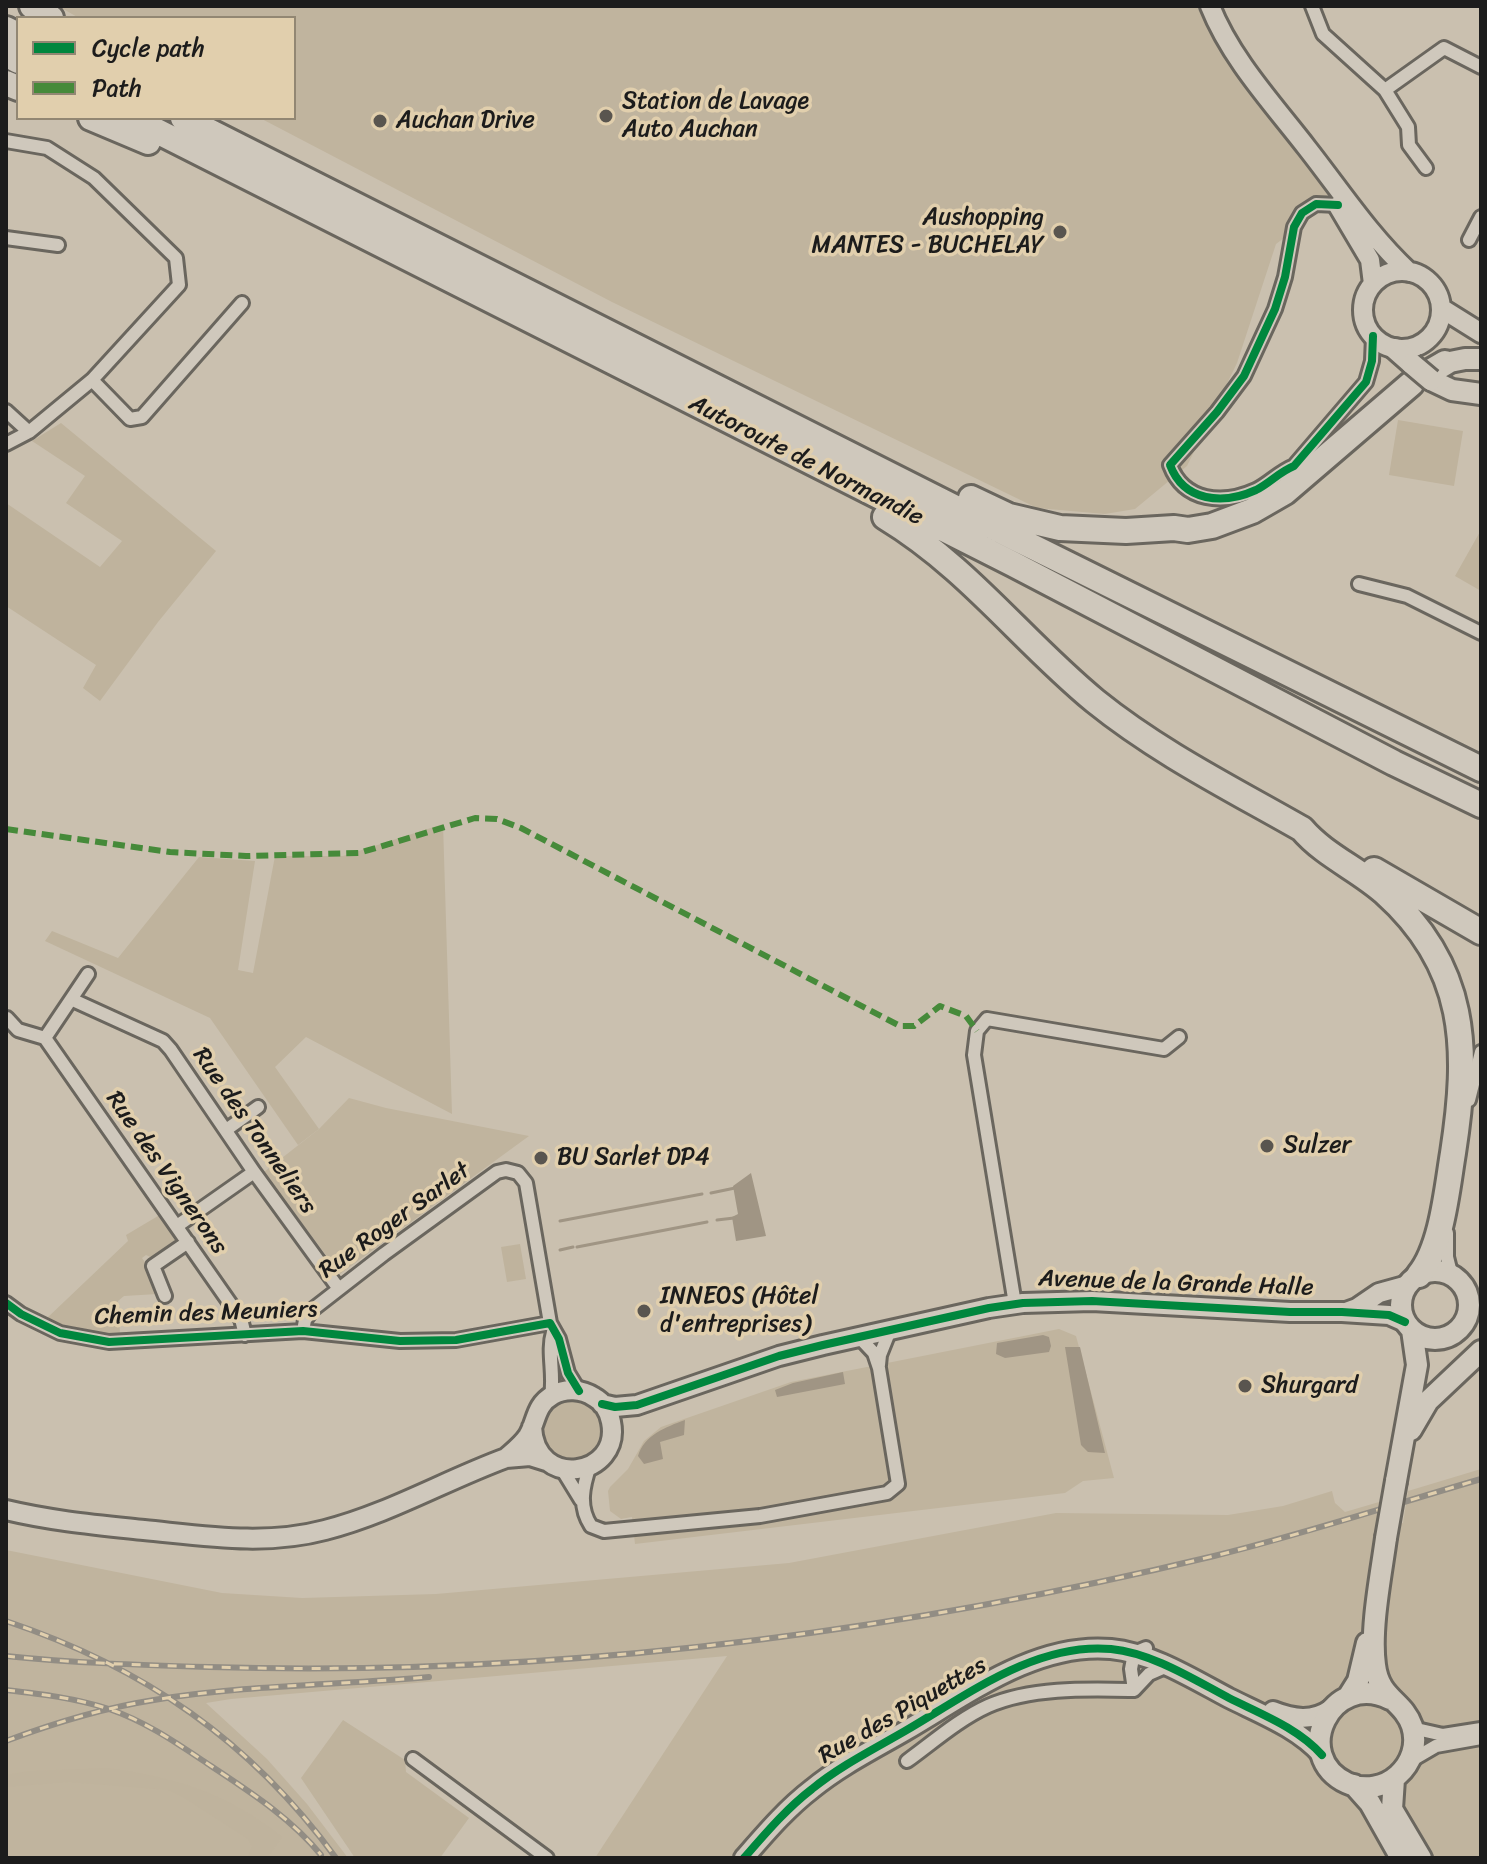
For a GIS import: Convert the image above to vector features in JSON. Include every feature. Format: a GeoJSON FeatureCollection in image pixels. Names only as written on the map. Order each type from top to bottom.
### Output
{"type":"FeatureCollection","features":[{"type":"Feature","properties":{"kind":"highway"},"geometry":{"type":"LineString","coordinates":[[96,120],[221,174],[258,183]]}},
{"type":"Feature","properties":{"kind":"highway","name":"Autoroute de Normandie"},"geometry":{"type":"LineString","coordinates":[[135,120],[1013,564],[1390,761],[1481,805]]}},
{"type":"Feature","properties":{"kind":"highway","name":"Autoroute de Normandie"},"geometry":{"type":"LineString","coordinates":[[187,120],[1481,769]]}},
{"type":"Feature","properties":{"kind":"highway"},"geometry":{"type":"LineString","coordinates":[[214,120],[226,127],[246,150]]}},
{"type":"Feature","properties":{"kind":"highway"},"geometry":{"type":"LineString","coordinates":[[886,472],[902,467],[1009,516],[1034,524],[1095,531],[1188,530],[1212,526],[1266,504],[1285,492],[1427,372]]}},
{"type":"Feature","properties":{"kind":"highway"},"geometry":{"type":"LineString","coordinates":[[1174,528],[1211,519],[1260,497],[1278,484],[1294,466]]}},
{"type":"Feature","properties":{"kind":"highway"},"geometry":{"type":"LineString","coordinates":[[864,490],[883,516],[948,560],[1063,672],[1118,719],[1160,747],[1481,932]]}},
{"type":"Feature","properties":{"kind":"highway"},"geometry":{"type":"LineString","coordinates":[[1302,829],[1313,843],[1382,890],[1410,919],[1433,950],[1451,988],[1463,1058],[1460,1103],[1440,1223],[1429,1260],[1414,1280]]}},
{"type":"Feature","properties":{"kind":"main road"},"geometry":{"type":"LineString","coordinates":[[1395,349],[1452,390],[1481,394]]}},
{"type":"Feature","properties":{"kind":"main road"},"geometry":{"type":"LineString","coordinates":[[1427,372],[1465,359],[1481,359]]}},
{"type":"Feature","properties":{"kind":"main road"},"geometry":{"type":"LineString","coordinates":[[1401,1858],[1370,1803],[1354,1785],[1333,1773],[1322,1755],[1320,1734],[1324,1721],[1356,1686],[1362,1668],[1418,1358],[1401,1305],[1414,1280],[1434,1272],[1466,1287],[1468,1309],[1429,1360],[1411,1402]]}},
{"type":"Feature","properties":{"kind":"main road"},"geometry":{"type":"LineString","coordinates":[[1409,1326],[1428,1338],[1454,1331],[1481,1313]]}},
{"type":"Feature","properties":{"kind":"main road"},"geometry":{"type":"LineString","coordinates":[[1404,1443],[1428,1401],[1481,1351]]}},
{"type":"Feature","properties":{"kind":"main road"},"geometry":{"type":"LineString","coordinates":[[1354,1785],[1373,1787],[1394,1779],[1409,1762],[1413,1749],[1412,1728],[1405,1713],[1390,1699],[1380,1682],[1374,1663],[1380,1580]]}},
{"type":"Feature","properties":{"kind":"main road"},"geometry":{"type":"LineString","coordinates":[[1340,1703],[1371,1693],[1390,1699]]}},
{"type":"Feature","properties":{"kind":"main road"},"geometry":{"type":"LineString","coordinates":[[1394,1779],[1392,1809],[1421,1858]]}},
{"type":"Feature","properties":{"kind":"street"},"geometry":{"type":"LineString","coordinates":[[1202,6],[1219,43],[1235,67],[1353,228],[1370,260],[1373,284]]}},
{"type":"Feature","properties":{"kind":"street"},"geometry":{"type":"LineString","coordinates":[[1210,6],[1224,34],[1258,83],[1383,245],[1409,272],[1430,283],[1438,296],[1441,308],[1438,326],[1428,340],[1413,348],[1395,349],[1373,336]]}},
{"type":"Feature","properties":{"kind":"street"},"geometry":{"type":"LineString","coordinates":[[1312,6],[1323,34],[1385,90],[1408,127],[1409,145],[1426,168]]}},
{"type":"Feature","properties":{"kind":"street"},"geometry":{"type":"LineString","coordinates":[[1385,90],[1444,48],[1481,67]]}},
{"type":"Feature","properties":{"kind":"street"},"geometry":{"type":"LineString","coordinates":[[6,141],[47,148],[94,178],[176,258],[179,285],[92,380],[29,432],[6,444]]}},
{"type":"Feature","properties":{"kind":"street"},"geometry":{"type":"LineString","coordinates":[[1338,205],[1316,204],[1297,220],[1280,294],[1257,352],[1225,403],[1170,465],[1184,488],[1203,499],[1251,492],[1294,466],[1359,393],[1369,375],[1373,336],[1363,314],[1365,298],[1373,284],[1393,272],[1409,272]]}},
{"type":"Feature","properties":{"kind":"street"},"geometry":{"type":"LineString","coordinates":[[1469,240],[1481,217]]}},
{"type":"Feature","properties":{"kind":"street"},"geometry":{"type":"LineString","coordinates":[[6,238],[58,245]]}},
{"type":"Feature","properties":{"kind":"street"},"geometry":{"type":"LineString","coordinates":[[92,380],[130,419],[142,417],[242,303]]}},
{"type":"Feature","properties":{"kind":"street"},"geometry":{"type":"LineString","coordinates":[[1441,308],[1481,333]]}},
{"type":"Feature","properties":{"kind":"street"},"geometry":{"type":"LineString","coordinates":[[6,411],[29,432]]}},
{"type":"Feature","properties":{"kind":"street"},"geometry":{"type":"LineString","coordinates":[[1359,584],[1407,596],[1481,633]]}},
{"type":"Feature","properties":{"kind":"street"},"geometry":{"type":"LineString","coordinates":[[7,1018],[25,1034],[45,1038],[88,974]]}},
{"type":"Feature","properties":{"kind":"street","name":"Rue des Tonneliers"},"geometry":{"type":"LineString","coordinates":[[73,1000],[163,1041],[339,1289]]}},
{"type":"Feature","properties":{"kind":"street"},"geometry":{"type":"LineString","coordinates":[[1015,1304],[974,1055],[977,1031],[987,1019],[1164,1049],[1179,1037]]}},
{"type":"Feature","properties":{"kind":"street","name":"Rue des Vignerons"},"geometry":{"type":"LineString","coordinates":[[45,1038],[241,1319],[245,1335]]}},
{"type":"Feature","properties":{"kind":"street"},"geometry":{"type":"LineString","coordinates":[[1466,1287],[1446,1250],[1473,1083],[1481,1052]]}},
{"type":"Feature","properties":{"kind":"street"},"geometry":{"type":"LineString","coordinates":[[226,1130],[258,1107]]}},
{"type":"Feature","properties":{"kind":"street","name":"Rue Roger Sarlet"},"geometry":{"type":"LineString","coordinates":[[303,1331],[305,1320],[312,1310],[497,1172],[506,1170],[518,1173],[526,1183],[551,1328]]}},
{"type":"Feature","properties":{"kind":"street"},"geometry":{"type":"LineString","coordinates":[[177,1226],[254,1172]]}},
{"type":"Feature","properties":{"kind":"street"},"geometry":{"type":"LineString","coordinates":[[165,1296],[153,1266],[188,1242]]}},
{"type":"Feature","properties":{"kind":"street"},"geometry":{"type":"LineString","coordinates":[[1342,1312],[1353,1310],[1379,1293],[1414,1280]]}},
{"type":"Feature","properties":{"kind":"street","name":"Avenue de la Grande Halle"},"geometry":{"type":"LineString","coordinates":[[602,1404],[615,1407],[637,1405],[779,1356],[1015,1304],[1092,1301],[1342,1312],[1389,1315],[1409,1326]]}},
{"type":"Feature","properties":{"kind":"street","name":"Chemin des Meuniers"},"geometry":{"type":"LineString","coordinates":[[6,1303],[45,1327],[91,1341],[109,1342],[303,1331],[400,1341],[456,1340],[551,1328]]}},
{"type":"Feature","properties":{"kind":"street"},"geometry":{"type":"LineString","coordinates":[[551,1328],[559,1339],[568,1373],[579,1391]]}},
{"type":"Feature","properties":{"kind":"street"},"geometry":{"type":"LineString","coordinates":[[551,1328],[554,1381],[551,1396]]}},
{"type":"Feature","properties":{"kind":"street"},"geometry":{"type":"LineString","coordinates":[[879,1368],[880,1355],[890,1330]]}},
{"type":"Feature","properties":{"kind":"street"},"geometry":{"type":"LineString","coordinates":[[590,1465],[583,1486],[584,1513],[591,1526],[604,1531],[760,1516],[887,1493],[898,1484],[898,1479],[879,1368],[874,1353],[859,1337]]}},
{"type":"Feature","properties":{"kind":"street"},"geometry":{"type":"LineString","coordinates":[[6,1510],[84,1525],[216,1538],[249,1540],[289,1537],[354,1521],[506,1458],[530,1456],[554,1465],[578,1469],[590,1465],[605,1452],[612,1433],[610,1418],[592,1395],[570,1390],[551,1396],[537,1409],[532,1427],[521,1445],[506,1458]]}},
{"type":"Feature","properties":{"kind":"street","name":"Avenue de la Grande Halle"},"geometry":{"type":"LineString","coordinates":[[612,1433],[619,1419],[637,1405]]}},
{"type":"Feature","properties":{"kind":"street"},"geometry":{"type":"LineString","coordinates":[[532,1427],[536,1447],[583,1502]]}},
{"type":"Feature","properties":{"kind":"street","name":"Rue des Piquettes"},"geometry":{"type":"LineString","coordinates":[[744,1858],[776,1821],[813,1787],[964,1697],[1005,1666],[1038,1650],[1068,1642],[1119,1641],[1205,1673],[1286,1716],[1310,1718],[1340,1703]]}},
{"type":"Feature","properties":{"kind":"street"},"geometry":{"type":"LineString","coordinates":[[1134,1690],[1131,1669],[1140,1650]]}},
{"type":"Feature","properties":{"kind":"street","name":"Rue des Piquettes"},"geometry":{"type":"LineString","coordinates":[[1140,1650],[1165,1667],[1290,1729],[1322,1755]]}},
{"type":"Feature","properties":{"kind":"street"},"geometry":{"type":"LineString","coordinates":[[907,1761],[984,1708],[1006,1699],[1043,1693],[1134,1690],[1149,1674],[1165,1667]]}},
{"type":"Feature","properties":{"kind":"street"},"geometry":{"type":"LineString","coordinates":[[1412,1728],[1443,1735],[1481,1729]]}},
{"type":"Feature","properties":{"kind":"street"},"geometry":{"type":"LineString","coordinates":[[1409,1762],[1436,1746],[1481,1738]]}},
{"type":"Feature","properties":{"kind":"street"},"geometry":{"type":"LineString","coordinates":[[413,1759],[547,1858]]}},
{"type":"Feature","properties":{"kind":"shaded area"},"geometry":{"type":"Polygon","coordinates":[[[58,6],[1215,6],[1340,196],[1276,244],[1237,363],[1187,466],[1135,509],[1105,514],[1037,508],[612,302],[264,120],[296,120],[296,16],[76,16],[58,6]]]}},
{"type":"Feature","properties":{"kind":"shaded area"},"geometry":{"type":"Polygon","coordinates":[[[1398,420],[1463,431],[1454,486],[1389,475],[1398,420]]]}},
{"type":"Feature","properties":{"kind":"shaded area"},"geometry":{"type":"Polygon","coordinates":[[[61,423],[216,551],[158,622],[100,701],[83,688],[96,665],[6,606],[6,503],[100,567],[122,541],[66,503],[85,476],[32,441],[61,423]]]}},
{"type":"Feature","properties":{"kind":"shaded area"},"geometry":{"type":"Polygon","coordinates":[[[1481,530],[1481,591],[1455,576],[1481,530]]]}},
{"type":"Feature","properties":{"kind":"shaded area"},"geometry":{"type":"Polygon","coordinates":[[[443,824],[452,1114],[306,1037],[275,1067],[319,1129],[298,1145],[210,1018],[45,941],[52,931],[118,958],[199,857],[255,861],[238,970],[253,973],[275,856],[343,856],[443,824]]]}},
{"type":"Feature","properties":{"kind":"shaded area"},"geometry":{"type":"Polygon","coordinates":[[[349,1098],[529,1136],[340,1274],[264,1172],[319,1129],[349,1098]]]}},
{"type":"Feature","properties":{"kind":"shaded area"},"geometry":{"type":"Polygon","coordinates":[[[751,1173],[766,1236],[736,1241],[732,1217],[738,1214],[733,1186],[751,1173]]]}},
{"type":"Feature","properties":{"kind":"shaded area"},"geometry":{"type":"Polygon","coordinates":[[[163,1213],[183,1240],[157,1260],[146,1255],[142,1258],[156,1278],[157,1294],[124,1296],[118,1301],[120,1333],[82,1332],[46,1319],[128,1241],[126,1235],[163,1213]]]}},
{"type":"Feature","properties":{"kind":"shaded area"},"geometry":{"type":"Polygon","coordinates":[[[520,1244],[526,1279],[507,1282],[501,1247],[520,1244]]]}},
{"type":"Feature","properties":{"kind":"shaded area"},"geometry":{"type":"Polygon","coordinates":[[[1059,1329],[1076,1336],[1114,1478],[1083,1481],[1065,1493],[635,1544],[632,1517],[621,1519],[610,1511],[610,1487],[628,1469],[644,1441],[661,1427],[791,1382],[1059,1329]]]}},
{"type":"Feature","properties":{"kind":"shaded area"},"geometry":{"type":"Polygon","coordinates":[[[1043,1335],[1049,1337],[1049,1352],[1005,1358],[996,1354],[997,1343],[1043,1335]]]}},
{"type":"Feature","properties":{"kind":"shaded area"},"geometry":{"type":"Polygon","coordinates":[[[1065,1347],[1080,1347],[1105,1453],[1088,1452],[1081,1445],[1065,1347]]]}},
{"type":"Feature","properties":{"kind":"shaded area"},"geometry":{"type":"Polygon","coordinates":[[[843,1372],[845,1384],[777,1397],[775,1390],[793,1383],[843,1372]]]}},
{"type":"Feature","properties":{"kind":"shaded area"},"geometry":{"type":"Polygon","coordinates":[[[570,1398],[590,1407],[603,1423],[605,1432],[599,1450],[572,1464],[545,1452],[538,1424],[550,1405],[570,1398]]]}},
{"type":"Feature","properties":{"kind":"shaded area"},"geometry":{"type":"Polygon","coordinates":[[[685,1420],[684,1435],[660,1442],[663,1459],[644,1464],[638,1456],[645,1442],[663,1429],[685,1420]]]}},
{"type":"Feature","properties":{"kind":"shaded area"},"geometry":{"type":"Polygon","coordinates":[[[1481,1469],[1481,1858],[595,1858],[727,1656],[206,1703],[267,1759],[307,1804],[348,1858],[6,1858],[6,1550],[222,1593],[302,1598],[436,1594],[789,1563],[1056,1513],[1228,1515],[1283,1506],[1332,1491],[1335,1503],[1345,1512],[1379,1502],[1375,1531],[1403,1523],[1408,1491],[1481,1469]]]}},
{"type":"Feature","properties":{"kind":"shaded area"},"geometry":{"type":"Polygon","coordinates":[[[343,1720],[405,1760],[406,1772],[469,1818],[440,1858],[355,1858],[301,1778],[343,1720]]]}},
{"type":"Feature","properties":{"kind":"shaded area"},"geometry":{"type":"Polygon","coordinates":[[[107,1768],[156,1776],[200,1789],[241,1809],[282,1837],[267,1858],[248,1858],[252,1846],[248,1839],[168,1790],[69,1782],[6,1787],[6,1775],[29,1771],[107,1768]]]}},
{"type":"Feature","properties":{"kind":"waterway"},"geometry":{"type":"LineString","coordinates":[[711,1193],[735,1188]]}},
{"type":"Feature","properties":{"kind":"waterway"},"geometry":{"type":"LineString","coordinates":[[560,1221],[702,1194]]}},
{"type":"Feature","properties":{"kind":"waterway"},"geometry":{"type":"LineString","coordinates":[[717,1220],[734,1218]]}},
{"type":"Feature","properties":{"kind":"waterway"},"geometry":{"type":"LineString","coordinates":[[577,1247],[707,1222]]}},
{"type":"Feature","properties":{"kind":"waterway"},"geometry":{"type":"LineString","coordinates":[[560,1250],[573,1247]]}},
{"type":"Feature","properties":{"kind":"railway"},"geometry":{"type":"LineString","coordinates":[[6,1656],[209,1667],[336,1668],[462,1665],[715,1645],[966,1608],[1091,1584],[1315,1529],[1481,1479]]}},
{"type":"Feature","properties":{"kind":"railway"},"geometry":{"type":"LineString","coordinates":[[6,1621],[103,1661],[190,1712],[230,1743],[267,1778],[303,1816],[336,1858]]}},
{"type":"Feature","properties":{"kind":"railway"},"geometry":{"type":"LineString","coordinates":[[6,1741],[79,1717],[154,1700],[257,1688],[429,1677]]}},
{"type":"Feature","properties":{"kind":"railway"},"geometry":{"type":"LineString","coordinates":[[6,1690],[96,1705],[149,1727],[269,1806],[297,1829],[321,1855]]}},
{"type":"Feature","properties":{"kind":"marked path"},"geometry":{"type":"LineString","coordinates":[[6,829],[170,852],[246,856],[359,853],[475,818],[497,819],[521,828],[900,1026],[914,1026],[940,1006],[966,1016],[977,1031]]}},
{"type":"Feature","properties":{"kind":"cycle path"},"geometry":{"type":"LineString","coordinates":[[1338,205],[1316,204],[1302,213],[1294,227],[1285,277],[1275,309],[1244,376],[1170,465],[1176,477],[1195,493],[1206,497],[1231,498],[1256,490],[1294,466],[1366,382],[1372,361],[1373,336]]}},
{"type":"Feature","properties":{"kind":"cycle path"},"geometry":{"type":"LineString","coordinates":[[602,1404],[615,1407],[637,1405],[779,1356],[1023,1303],[1092,1301],[1342,1312],[1389,1315],[1405,1322]]}},
{"type":"Feature","properties":{"kind":"cycle path"},"geometry":{"type":"LineString","coordinates":[[6,1303],[60,1333],[109,1342],[303,1331],[400,1341],[456,1340],[550,1323],[559,1339],[568,1373],[579,1391]]}},
{"type":"Feature","properties":{"kind":"cycle path"},"geometry":{"type":"LineString","coordinates":[[744,1858],[793,1805],[857,1758],[1003,1674],[1029,1662],[1083,1649],[1126,1651],[1157,1661],[1278,1722],[1302,1737],[1322,1755]]}},
{"type":"Feature","properties":{"kind":"place","name":"Station de Lavage Auto Auchan"},"geometry":{"type":"Point","coordinates":[606,116]}},
{"type":"Feature","properties":{"kind":"place","name":"Auchan Drive"},"geometry":{"type":"Point","coordinates":[380,121]}},
{"type":"Feature","properties":{"kind":"place","name":"Aushopping MANTES - BUCHELAY"},"geometry":{"type":"Point","coordinates":[1060,232]}},
{"type":"Feature","properties":{"kind":"place","name":"Sulzer"},"geometry":{"type":"Point","coordinates":[1267,1146]}},
{"type":"Feature","properties":{"kind":"place","name":"BU Sarlet DP4"},"geometry":{"type":"Point","coordinates":[541,1158]}},
{"type":"Feature","properties":{"kind":"place","name":"INNEOS (Hôtel d'entreprises)"},"geometry":{"type":"Point","coordinates":[644,1311]}},
{"type":"Feature","properties":{"kind":"place","name":"Shurgard"},"geometry":{"type":"Point","coordinates":[1245,1386]}}]}
